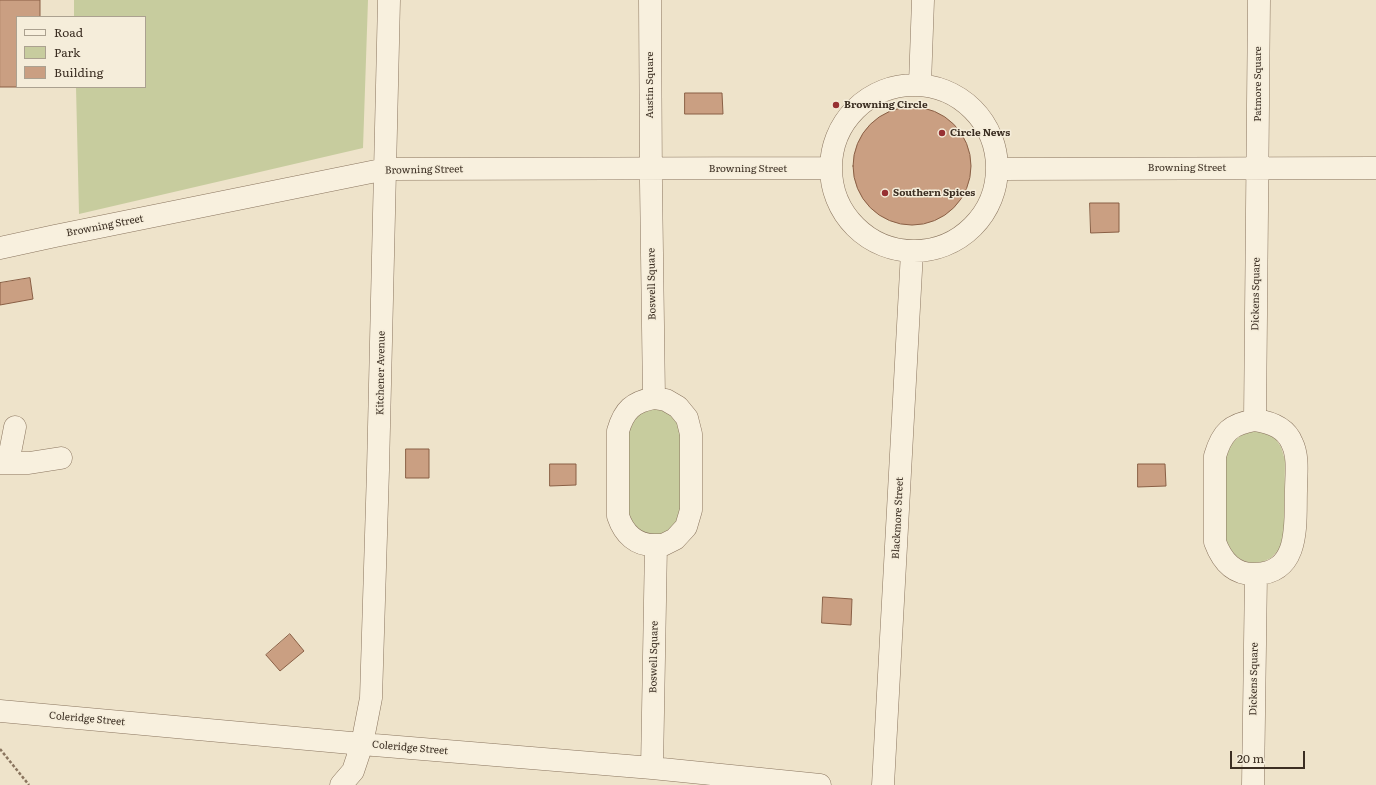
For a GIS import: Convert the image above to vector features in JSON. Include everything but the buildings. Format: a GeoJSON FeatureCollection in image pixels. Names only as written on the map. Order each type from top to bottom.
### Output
{"type":"FeatureCollection","features":[{"type":"Feature","properties":{"kind":"street","name":"Kitchener Avenue"},"geometry":{"type":"LineString","coordinates":[[341,785],[353,771],[362,744],[371,698],[386,169],[389,0]]}},
{"type":"Feature","properties":{"kind":"street","name":"Austin Square"},"geometry":{"type":"LineString","coordinates":[[650,0],[651,169]]}},
{"type":"Feature","properties":{"kind":"street"},"geometry":{"type":"LineString","coordinates":[[920,84],[923,0]]}},
{"type":"Feature","properties":{"kind":"street","name":"Patmore Square"},"geometry":{"type":"LineString","coordinates":[[1258,168],[1259,0]]}},
{"type":"Feature","properties":{"kind":"street"},"geometry":{"type":"LineString","coordinates":[[909,84],[920,84],[952,93],[977,113],[990,133],[998,163],[997,180],[984,214],[965,235],[944,247],[912,252],[876,244],[848,220],[835,196],[830,179],[831,168],[832,150],[843,123],[854,109],[880,91],[909,84]]}},
{"type":"Feature","properties":{"kind":"street","name":"Browning Street"},"geometry":{"type":"LineString","coordinates":[[0,248],[386,169],[831,168]]}},
{"type":"Feature","properties":{"kind":"street","name":"Dickens Square"},"geometry":{"type":"LineString","coordinates":[[1255,420],[1258,168]]}},
{"type":"Feature","properties":{"kind":"street","name":"Browning Street"},"geometry":{"type":"LineString","coordinates":[[998,169],[1376,168]]}},
{"type":"Feature","properties":{"kind":"street","name":"Boswell Square"},"geometry":{"type":"LineString","coordinates":[[651,169],[654,398]]}},
{"type":"Feature","properties":{"kind":"street","name":"Blackmore Street"},"geometry":{"type":"LineString","coordinates":[[883,785],[912,252]]}},
{"type":"Feature","properties":{"kind":"street"},"geometry":{"type":"LineString","coordinates":[[654,398],[666,400],[678,407],[687,418],[692,434],[691,510],[686,527],[675,539],[663,545],[656,545],[648,546],[635,541],[628,536],[621,526],[618,516],[618,431],[621,420],[628,409],[641,401],[654,398]]}},
{"type":"Feature","properties":{"kind":"street"},"geometry":{"type":"LineString","coordinates":[[1255,420],[1268,422],[1282,429],[1292,442],[1296,458],[1295,536],[1290,554],[1278,567],[1265,574],[1256,574],[1248,574],[1234,569],[1227,564],[1219,553],[1215,542],[1215,456],[1219,443],[1227,432],[1241,422],[1255,420]]}},
{"type":"Feature","properties":{"kind":"street"},"geometry":{"type":"LineString","coordinates":[[15,427],[4,463],[29,463],[61,458]]}},
{"type":"Feature","properties":{"kind":"street","name":"Boswell Square"},"geometry":{"type":"LineString","coordinates":[[652,768],[656,545]]}},
{"type":"Feature","properties":{"kind":"street","name":"Dickens Square"},"geometry":{"type":"LineString","coordinates":[[1253,785],[1256,574]]}},
{"type":"Feature","properties":{"kind":"street","name":"Coleridge Street"},"geometry":{"type":"LineString","coordinates":[[0,711],[362,744],[652,768],[820,785]]}},
{"type":"Feature","properties":{"kind":"path"},"geometry":{"type":"LineString","coordinates":[[0,749],[29,785]]}},
{"type":"Feature","properties":{"kind":"green space"},"geometry":{"type":"Polygon","coordinates":[[[74,0],[368,0],[363,148],[79,214],[76,88],[146,88],[146,16],[74,16],[74,0]]]}},
{"type":"Feature","properties":{"kind":"green space"},"geometry":{"type":"Polygon","coordinates":[[[653,406],[673,413],[683,434],[682,508],[678,522],[670,532],[660,536],[649,537],[628,522],[628,422],[653,406]]]}},
{"type":"Feature","properties":{"kind":"green space"},"geometry":{"type":"Polygon","coordinates":[[[1255,431],[1275,438],[1281,447],[1285,460],[1284,534],[1280,548],[1271,558],[1262,562],[1250,563],[1235,555],[1229,548],[1226,540],[1226,457],[1236,439],[1244,434],[1255,431]]]}},
{"type":"Feature","properties":{"kind":"place","name":"Browning Circle"},"geometry":{"type":"Point","coordinates":[836,105]}},
{"type":"Feature","properties":{"kind":"place","name":"Circle News"},"geometry":{"type":"Point","coordinates":[942,133]}},
{"type":"Feature","properties":{"kind":"place","name":"Southern Spices"},"geometry":{"type":"Point","coordinates":[885,193]}}]}
